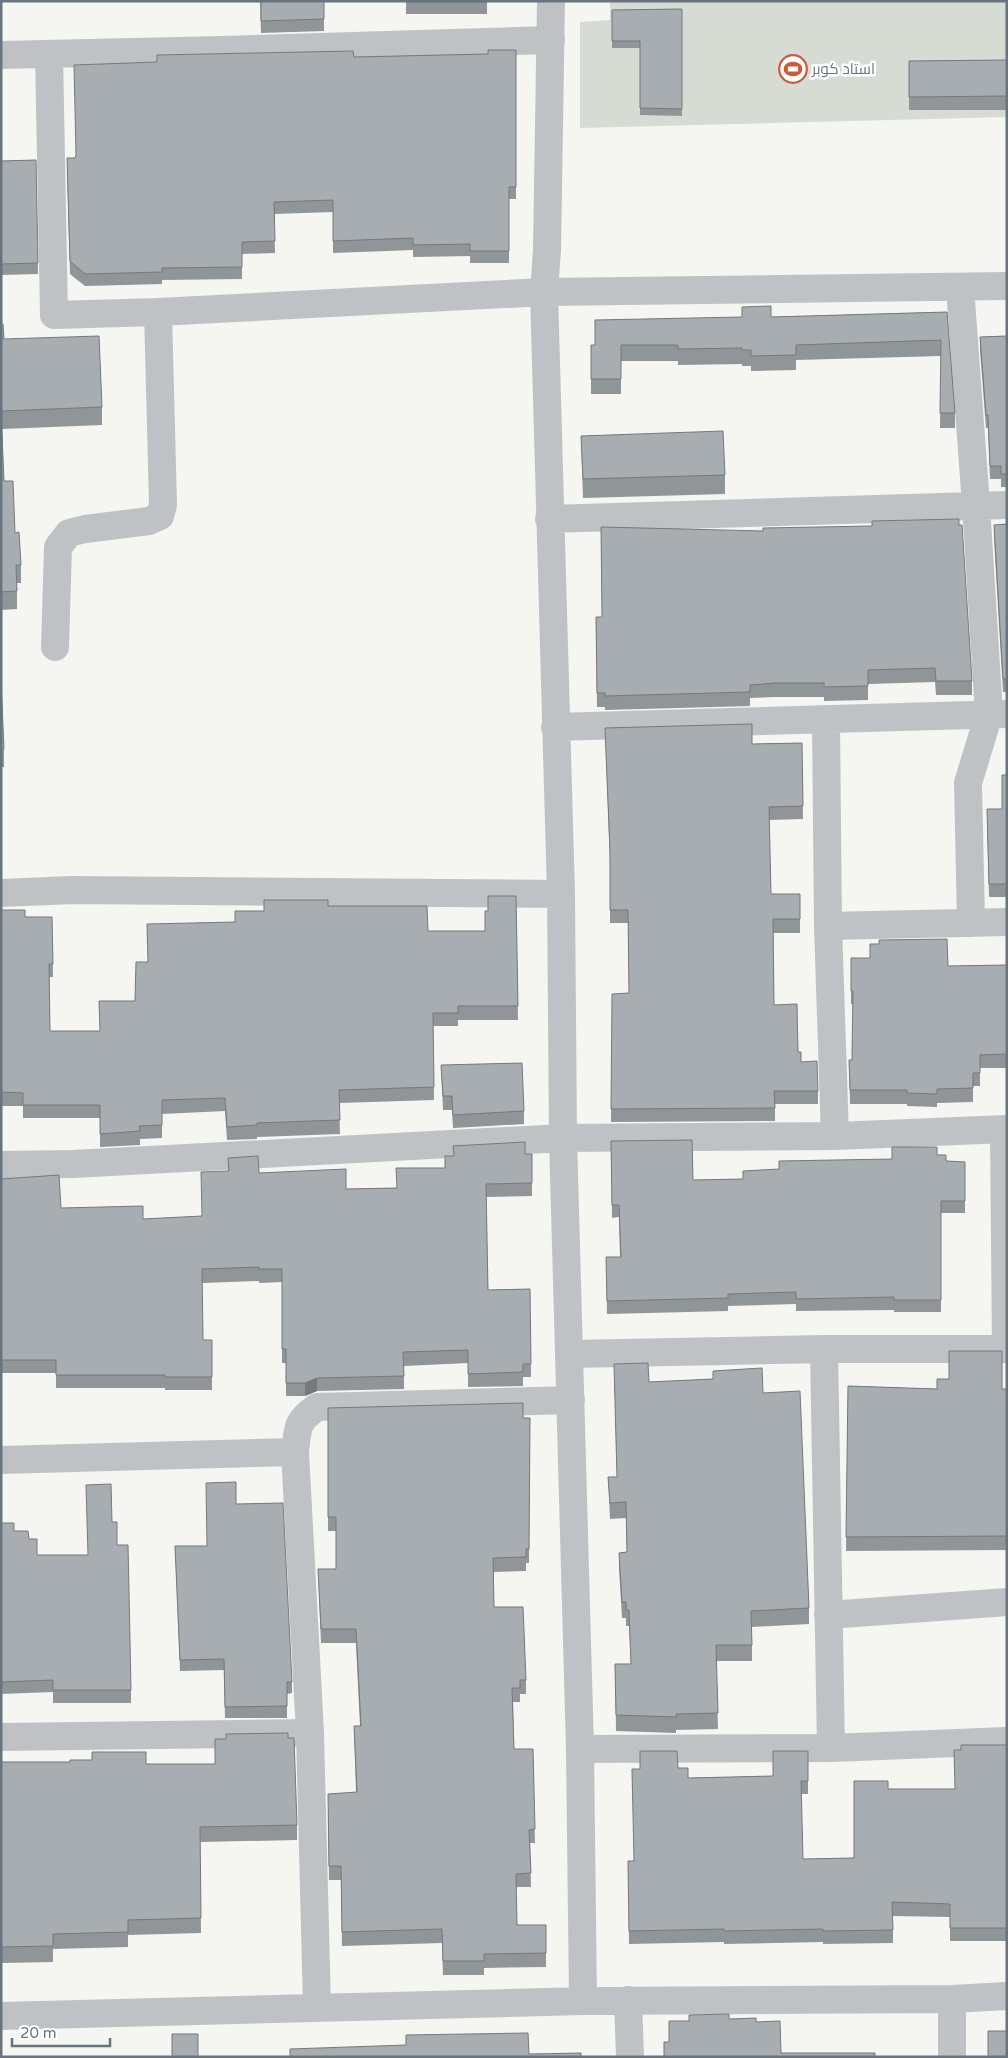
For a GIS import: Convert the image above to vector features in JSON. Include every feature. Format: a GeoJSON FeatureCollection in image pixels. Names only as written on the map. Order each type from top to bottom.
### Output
{"type":"FeatureCollection","features":[{"type":"Feature","properties":{"kind":"street"},"geometry":{"type":"LineString","coordinates":[[551,1],[547,250],[544,292],[561,894],[563,1138],[580,1749],[583,2001]]}},
{"type":"Feature","properties":{"kind":"street"},"geometry":{"type":"LineString","coordinates":[[1,54],[551,40]]}},
{"type":"Feature","properties":{"kind":"street"},"geometry":{"type":"LineString","coordinates":[[49,54],[54,315],[158,312],[544,292],[1007,286]]}},
{"type":"Feature","properties":{"kind":"street"},"geometry":{"type":"LineString","coordinates":[[960,287],[976,505],[998,714],[968,782],[971,923]]}},
{"type":"Feature","properties":{"kind":"street"},"geometry":{"type":"LineString","coordinates":[[55,647],[58,548],[69,533],[85,528],[149,521],[160,516],[163,505],[158,312]]}},
{"type":"Feature","properties":{"kind":"street"},"geometry":{"type":"LineString","coordinates":[[549,519],[1007,505]]}},
{"type":"Feature","properties":{"kind":"street"},"geometry":{"type":"LineString","coordinates":[[556,727],[998,714]]}},
{"type":"Feature","properties":{"kind":"street"},"geometry":{"type":"LineString","coordinates":[[826,720],[828,926],[835,1136]]}},
{"type":"Feature","properties":{"kind":"street"},"geometry":{"type":"LineString","coordinates":[[1,893],[72,890],[561,894]]}},
{"type":"Feature","properties":{"kind":"street"},"geometry":{"type":"LineString","coordinates":[[828,926],[1007,922]]}},
{"type":"Feature","properties":{"kind":"street"},"geometry":{"type":"LineString","coordinates":[[1,1165],[73,1164],[563,1138],[835,1136],[1006,1129],[1007,1349],[824,1349],[569,1354]]}},
{"type":"Feature","properties":{"kind":"street"},"geometry":{"type":"LineString","coordinates":[[824,1349],[831,1748]]}},
{"type":"Feature","properties":{"kind":"street"},"geometry":{"type":"LineString","coordinates":[[317,2007],[310,1733],[295,1452],[298,1425],[302,1417],[317,1407],[571,1400]]}},
{"type":"Feature","properties":{"kind":"street"},"geometry":{"type":"LineString","coordinates":[[1,1460],[295,1452]]}},
{"type":"Feature","properties":{"kind":"street"},"geometry":{"type":"LineString","coordinates":[[828,1615],[1007,1602]]}},
{"type":"Feature","properties":{"kind":"street"},"geometry":{"type":"LineString","coordinates":[[1,1737],[310,1733]]}},
{"type":"Feature","properties":{"kind":"street"},"geometry":{"type":"LineString","coordinates":[[580,1749],[831,1748],[1007,1741]]}},
{"type":"Feature","properties":{"kind":"street"},"geometry":{"type":"LineString","coordinates":[[1,2016],[628,2000],[952,1999],[1007,1996]]}},
{"type":"Feature","properties":{"kind":"street"},"geometry":{"type":"LineString","coordinates":[[952,1999],[952,2057]]}},
{"type":"Feature","properties":{"kind":"street"},"geometry":{"type":"LineString","coordinates":[[628,2000],[630,2057]]}},
{"type":"Feature","properties":{"kind":"shaded area","name":"استاد كوبر"},"geometry":{"type":"Polygon","coordinates":[[[610,1],[1007,1],[1007,117],[580,128],[580,22],[610,20],[610,1]]]}},
{"type":"Feature","properties":{"kind":"building"},"geometry":{"type":"Polygon","coordinates":[[[261,1],[324,1],[324,19],[261,21],[261,1]]]}},
{"type":"Feature","properties":{"kind":"building"},"geometry":{"type":"Polygon","coordinates":[[[487,1],[487,2],[406,2],[487,1]]]}},
{"type":"Feature","properties":{"kind":"building"},"geometry":{"type":"Polygon","coordinates":[[[682,9],[682,109],[640,108],[640,41],[612,41],[612,10],[682,9]]]}},
{"type":"Feature","properties":{"kind":"building"},"geometry":{"type":"Polygon","coordinates":[[[488,50],[516,50],[516,187],[509,187],[509,251],[470,251],[470,244],[413,245],[413,238],[333,241],[333,200],[274,202],[275,241],[242,242],[242,267],[162,268],[162,272],[85,274],[70,261],[67,158],[75,158],[76,155],[74,65],[157,62],[157,55],[353,51],[354,57],[488,54],[488,50]]]}},
{"type":"Feature","properties":{"kind":"building"},"geometry":{"type":"Polygon","coordinates":[[[1007,60],[1007,96],[909,97],[909,61],[1007,60]]]}},
{"type":"Feature","properties":{"kind":"building"},"geometry":{"type":"Polygon","coordinates":[[[36,160],[38,263],[1,264],[1,161],[36,160]]]}},
{"type":"Feature","properties":{"kind":"building"},"geometry":{"type":"Polygon","coordinates":[[[771,306],[771,317],[947,312],[955,413],[940,413],[941,340],[796,345],[796,355],[751,356],[751,350],[742,350],[742,348],[678,349],[678,345],[621,345],[621,379],[591,379],[591,345],[595,345],[595,320],[742,317],[742,307],[771,306]]]}},
{"type":"Feature","properties":{"kind":"building"},"geometry":{"type":"Polygon","coordinates":[[[1,324],[3,324],[4,339],[99,336],[102,407],[1,411],[1,324]]]}},
{"type":"Feature","properties":{"kind":"building"},"geometry":{"type":"Polygon","coordinates":[[[1007,336],[1007,474],[1001,474],[1001,466],[990,466],[988,415],[986,415],[980,337],[1007,336]]]}},
{"type":"Feature","properties":{"kind":"building"},"geometry":{"type":"Polygon","coordinates":[[[1,413],[4,481],[13,481],[15,533],[19,532],[21,565],[16,565],[17,591],[1,592],[1,413]]]}},
{"type":"Feature","properties":{"kind":"building"},"geometry":{"type":"Polygon","coordinates":[[[723,431],[725,475],[583,479],[581,436],[723,431]]]}},
{"type":"Feature","properties":{"kind":"building"},"geometry":{"type":"Polygon","coordinates":[[[959,519],[959,525],[962,525],[972,681],[936,681],[935,668],[868,670],[868,686],[824,687],[824,683],[775,683],[750,685],[750,692],[605,696],[605,693],[597,693],[596,617],[602,617],[601,527],[763,531],[763,528],[872,526],[872,521],[959,519]]]}},
{"type":"Feature","properties":{"kind":"building"},"geometry":{"type":"Polygon","coordinates":[[[1007,524],[1007,679],[1003,679],[994,525],[1007,524]]]}},
{"type":"Feature","properties":{"kind":"building"},"geometry":{"type":"Polygon","coordinates":[[[1,680],[4,749],[1,749],[1,680]]]}},
{"type":"Feature","properties":{"kind":"building"},"geometry":{"type":"Polygon","coordinates":[[[752,724],[752,744],[802,743],[803,806],[769,807],[771,894],[800,894],[800,919],[773,919],[774,1005],[797,1004],[798,1052],[801,1052],[801,1062],[817,1061],[818,1091],[774,1091],[775,1108],[611,1109],[612,994],[629,993],[628,910],[610,910],[610,851],[605,728],[752,724]]]}},
{"type":"Feature","properties":{"kind":"building"},"geometry":{"type":"Polygon","coordinates":[[[1002,775],[1007,775],[1007,884],[989,884],[987,809],[1002,809],[1002,775]]]}},
{"type":"Feature","properties":{"kind":"building"},"geometry":{"type":"Polygon","coordinates":[[[488,896],[516,896],[518,1006],[458,1006],[458,1013],[433,1013],[434,1087],[339,1090],[340,1120],[257,1123],[257,1125],[227,1127],[225,1098],[162,1100],[162,1125],[139,1126],[140,1131],[100,1134],[100,1105],[23,1105],[23,1093],[1,1092],[1,910],[25,910],[25,917],[52,917],[53,964],[49,964],[50,1031],[100,1031],[99,1001],[135,1001],[136,962],[148,962],[147,924],[235,922],[235,911],[264,911],[264,900],[328,900],[328,906],[427,906],[428,931],[485,931],[485,911],[488,911],[488,896]]]}},
{"type":"Feature","properties":{"kind":"building"},"geometry":{"type":"Polygon","coordinates":[[[947,939],[948,966],[1007,965],[1007,1054],[980,1055],[980,1073],[973,1073],[973,1088],[937,1089],[937,1094],[907,1093],[907,1090],[850,1090],[849,1060],[852,1060],[853,991],[851,991],[851,958],[870,958],[870,944],[879,944],[879,940],[947,939]]]}},
{"type":"Feature","properties":{"kind":"building"},"geometry":{"type":"Polygon","coordinates":[[[522,1063],[524,1111],[453,1115],[452,1096],[443,1096],[441,1065],[522,1063]]]}},
{"type":"Feature","properties":{"kind":"building"},"geometry":{"type":"Polygon","coordinates":[[[692,1140],[693,1180],[743,1179],[743,1171],[779,1169],[779,1161],[892,1159],[892,1147],[937,1147],[937,1155],[946,1155],[946,1161],[965,1162],[965,1201],[941,1201],[941,1300],[894,1300],[894,1297],[796,1299],[796,1292],[728,1294],[728,1298],[607,1301],[606,1257],[621,1257],[619,1205],[612,1205],[611,1141],[692,1140]]]}},
{"type":"Feature","properties":{"kind":"building"},"geometry":{"type":"Polygon","coordinates":[[[525,1142],[525,1154],[532,1154],[532,1183],[486,1184],[488,1290],[530,1289],[531,1364],[523,1364],[523,1372],[468,1374],[468,1350],[403,1352],[404,1376],[317,1378],[305,1383],[286,1383],[286,1349],[282,1349],[282,1269],[259,1269],[259,1267],[202,1269],[203,1340],[212,1340],[212,1377],[56,1375],[56,1360],[1,1360],[1,1179],[59,1175],[61,1208],[143,1206],[143,1219],[202,1216],[201,1172],[229,1171],[228,1158],[258,1156],[259,1173],[346,1169],[346,1189],[397,1188],[396,1168],[445,1168],[445,1156],[454,1156],[453,1146],[525,1142]]]}},
{"type":"Feature","properties":{"kind":"building"},"geometry":{"type":"Polygon","coordinates":[[[949,1351],[1002,1351],[1002,1389],[1007,1389],[1007,1536],[846,1537],[848,1386],[937,1389],[937,1379],[949,1379],[949,1351]]]}},
{"type":"Feature","properties":{"kind":"building"},"geometry":{"type":"Polygon","coordinates":[[[648,1363],[649,1382],[713,1379],[713,1371],[762,1368],[763,1393],[800,1391],[809,1608],[751,1611],[752,1645],[716,1645],[718,1713],[676,1714],[676,1717],[616,1715],[615,1664],[631,1664],[629,1610],[626,1610],[626,1602],[622,1602],[619,1553],[627,1552],[626,1502],[610,1503],[608,1477],[617,1477],[614,1364],[648,1363]]]}},
{"type":"Feature","properties":{"kind":"building"},"geometry":{"type":"Polygon","coordinates":[[[523,1403],[523,1418],[530,1418],[529,1549],[526,1549],[526,1557],[493,1558],[494,1607],[523,1607],[526,1680],[520,1680],[520,1688],[512,1688],[514,1749],[533,1749],[535,1829],[529,1830],[531,1873],[516,1874],[517,1925],[546,1925],[546,1953],[484,1954],[484,1961],[443,1961],[442,1929],[342,1932],[341,1866],[329,1866],[328,1794],[357,1792],[354,1726],[361,1726],[356,1629],[321,1629],[318,1569],[336,1569],[336,1517],[328,1517],[328,1408],[523,1403]]]}},
{"type":"Feature","properties":{"kind":"building"},"geometry":{"type":"Polygon","coordinates":[[[236,1482],[236,1504],[283,1503],[292,1682],[287,1682],[287,1706],[225,1707],[224,1659],[180,1660],[175,1546],[207,1546],[206,1483],[236,1482]]]}},
{"type":"Feature","properties":{"kind":"building"},"geometry":{"type":"Polygon","coordinates":[[[111,1484],[112,1522],[117,1522],[117,1545],[128,1545],[131,1690],[53,1690],[53,1680],[1,1682],[1,1523],[14,1523],[14,1531],[28,1531],[29,1539],[37,1539],[37,1555],[88,1555],[86,1485],[111,1484]]]}},
{"type":"Feature","properties":{"kind":"building"},"geometry":{"type":"Polygon","coordinates":[[[288,1733],[288,1738],[294,1738],[297,1825],[200,1827],[201,1918],[128,1920],[128,1932],[53,1934],[53,1946],[1,1947],[1,1762],[70,1762],[70,1760],[92,1760],[92,1752],[146,1752],[146,1764],[215,1764],[215,1739],[226,1739],[226,1734],[288,1733]]]}},
{"type":"Feature","properties":{"kind":"building"},"geometry":{"type":"Polygon","coordinates":[[[961,1745],[1007,1745],[1007,1928],[950,1928],[950,1904],[892,1902],[893,1930],[724,1931],[724,1929],[629,1931],[628,1861],[634,1861],[632,1769],[640,1769],[640,1751],[677,1751],[678,1768],[688,1768],[688,1778],[773,1776],[773,1751],[808,1751],[808,1781],[801,1781],[803,1859],[854,1858],[854,1781],[888,1781],[888,1789],[955,1789],[954,1750],[961,1750],[961,1745]]]}},
{"type":"Feature","properties":{"kind":"building"},"geometry":{"type":"Polygon","coordinates":[[[729,2014],[729,2019],[756,2018],[756,2022],[780,2021],[781,2053],[875,2053],[875,2057],[664,2057],[664,2042],[669,2042],[669,2021],[689,2021],[689,2015],[729,2014]]]}},
{"type":"Feature","properties":{"kind":"building"},"geometry":{"type":"Polygon","coordinates":[[[988,2031],[1007,2031],[1007,2057],[988,2057],[988,2031]]]}},
{"type":"Feature","properties":{"kind":"building"},"geometry":{"type":"Polygon","coordinates":[[[528,2033],[529,2054],[581,2053],[581,2057],[290,2057],[290,2049],[406,2045],[406,2035],[528,2033]]]}},
{"type":"Feature","properties":{"kind":"building"},"geometry":{"type":"Polygon","coordinates":[[[172,2034],[198,2034],[198,2057],[172,2057],[172,2034]]]}},
{"type":"Feature","properties":{"kind":"place","name":"استاد كوبر"},"geometry":{"type":"Point","coordinates":[793,69]}}]}
